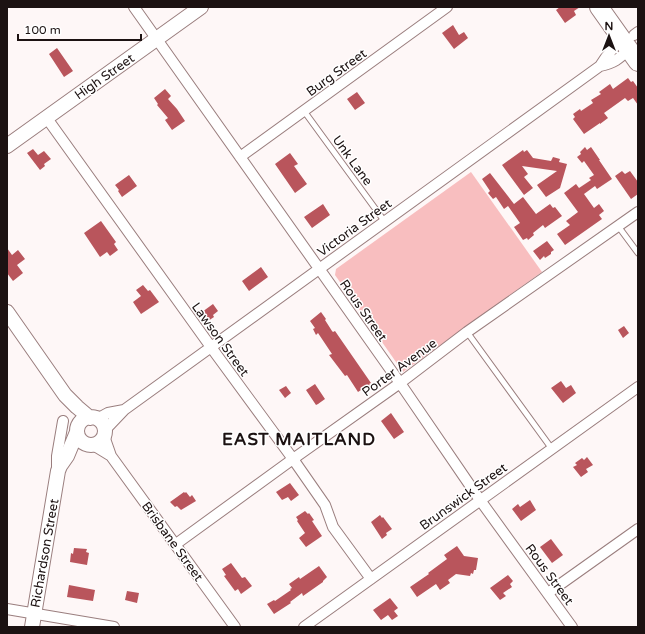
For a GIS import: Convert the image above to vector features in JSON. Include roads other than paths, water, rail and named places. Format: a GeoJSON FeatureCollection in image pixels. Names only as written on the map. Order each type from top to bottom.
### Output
{"type":"FeatureCollection","features":[{"type":"Feature","properties":{"kind":"highway"},"geometry":{"type":"LineString","coordinates":[[598,7],[630,38]]}},
{"type":"Feature","properties":{"kind":"main road","name":"High Street"},"geometry":{"type":"LineString","coordinates":[[7,146],[201,7]]}},
{"type":"Feature","properties":{"kind":"main road","name":"Brisbane Street"},"geometry":{"type":"LineString","coordinates":[[7,312],[65,395],[77,407],[96,432]]}},
{"type":"Feature","properties":{"kind":"main road","name":"Brisbane Street"},"geometry":{"type":"LineString","coordinates":[[65,395],[77,430]]}},
{"type":"Feature","properties":{"kind":"main road"},"geometry":{"type":"LineString","coordinates":[[82,421],[96,432],[84,443],[78,437],[77,430],[82,421]]}},
{"type":"Feature","properties":{"kind":"main road","name":"Richardson Street"},"geometry":{"type":"LineString","coordinates":[[33,620],[57,478],[60,466],[67,456],[77,430]]}},
{"type":"Feature","properties":{"kind":"main road"},"geometry":{"type":"LineString","coordinates":[[67,456],[96,432]]}},
{"type":"Feature","properties":{"kind":"street","name":"Rous Street"},"geometry":{"type":"LineString","coordinates":[[134,7],[480,500],[572,627]]}},
{"type":"Feature","properties":{"kind":"street","name":"Burg Street"},"geometry":{"type":"LineString","coordinates":[[240,157],[447,7]]}},
{"type":"Feature","properties":{"kind":"street","name":"Victoria Street"},"geometry":{"type":"LineString","coordinates":[[600,66],[611,63],[620,58],[630,38]]}},
{"type":"Feature","properties":{"kind":"street","name":"Victoria Street"},"geometry":{"type":"LineString","coordinates":[[96,432],[108,413],[124,410],[600,66],[616,45],[630,38]]}},
{"type":"Feature","properties":{"kind":"street","name":"Lawson Street"},"geometry":{"type":"LineString","coordinates":[[46,117],[210,347],[293,459],[325,505],[333,527],[371,579]]}},
{"type":"Feature","properties":{"kind":"street","name":"Porter Avenue"},"geometry":{"type":"LineString","coordinates":[[176,544],[400,384],[467,332],[638,212]]}},
{"type":"Feature","properties":{"kind":"street","name":"Brunswick Street"},"geometry":{"type":"LineString","coordinates":[[304,627],[638,387]]}},
{"type":"Feature","properties":{"kind":"street","name":"Richardson Street"},"geometry":{"type":"LineString","coordinates":[[57,478],[57,456],[63,421]]}},
{"type":"Feature","properties":{"kind":"street","name":"Brisbane Street"},"geometry":{"type":"LineString","coordinates":[[96,432],[111,456],[235,627]]}},
{"type":"Feature","properties":{"kind":"street"},"geometry":{"type":"LineString","coordinates":[[548,593],[638,529]]}},
{"type":"Feature","properties":{"kind":"street"},"geometry":{"type":"LineString","coordinates":[[7,609],[33,620],[114,627]]}},
{"type":"Feature","properties":{"kind":"lane","name":"Unk Lane"},"geometry":{"type":"LineString","coordinates":[[304,111],[385,222]]}},
{"type":"Feature","properties":{"kind":"lane"},"geometry":{"type":"LineString","coordinates":[[618,226],[638,253]]}},
{"type":"Feature","properties":{"kind":"lane"},"geometry":{"type":"LineString","coordinates":[[467,332],[552,449]]}},
{"type":"Feature","properties":{"kind":"district","name":"EAST MAITLAND"},"geometry":{"type":"Point","coordinates":[299,439]}}]}
